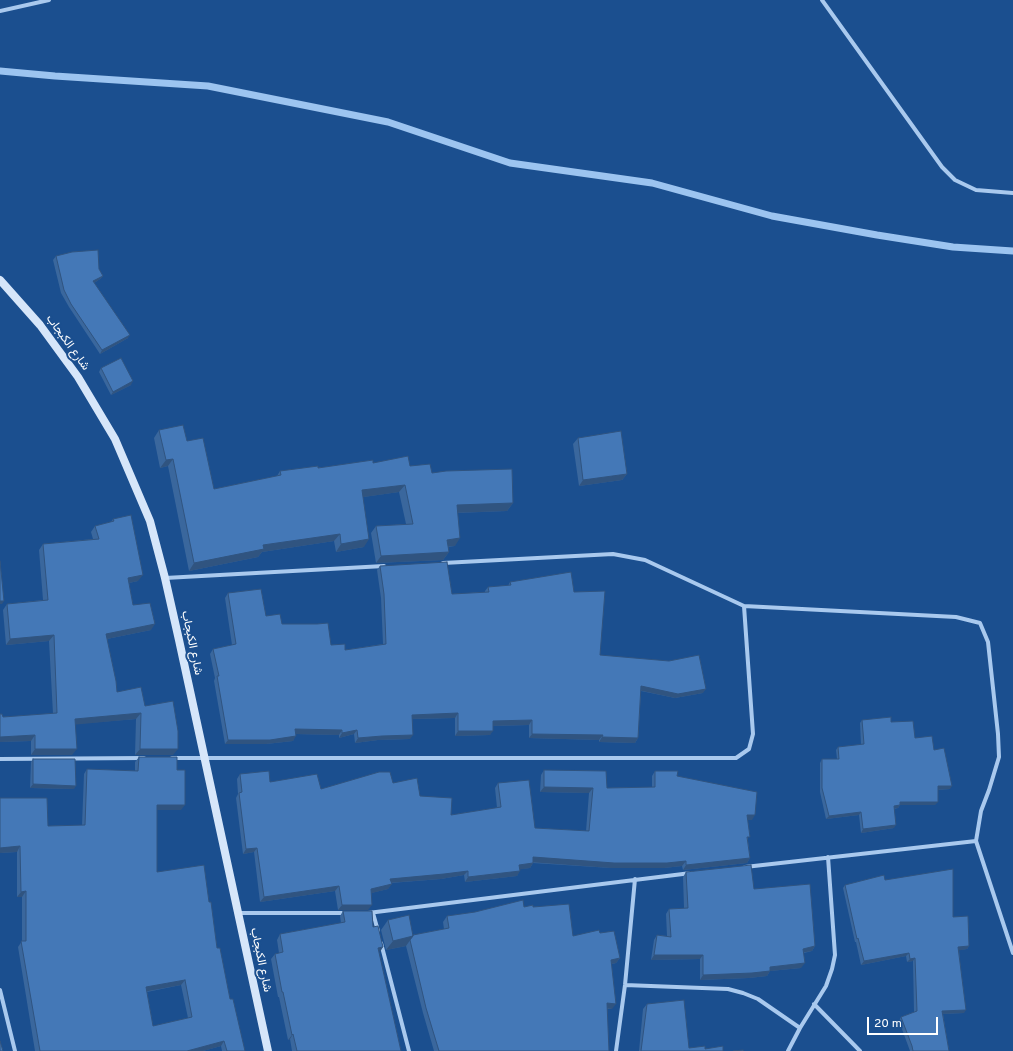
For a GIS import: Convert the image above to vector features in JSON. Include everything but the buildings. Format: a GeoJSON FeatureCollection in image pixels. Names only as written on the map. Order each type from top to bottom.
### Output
{"type":"FeatureCollection","features":[{"type":"Feature","properties":{"kind":"main road","name":"شارع الكبجاب"},"geometry":{"type":"LineString","coordinates":[[0,280],[40,325],[73,370],[115,439],[150,521],[165,578],[268,1051]]}},
{"type":"Feature","properties":{"kind":"street"},"geometry":{"type":"LineString","coordinates":[[0,11],[49,0]]}},
{"type":"Feature","properties":{"kind":"street"},"geometry":{"type":"LineString","coordinates":[[822,0],[942,167],[956,180],[976,190],[1013,193]]}},
{"type":"Feature","properties":{"kind":"street"},"geometry":{"type":"LineString","coordinates":[[440,563],[613,554],[645,560],[744,606],[956,617],[980,623],[988,642],[999,757],[981,811],[976,841],[1013,953]]}},
{"type":"Feature","properties":{"kind":"street"},"geometry":{"type":"LineString","coordinates":[[165,578],[393,565]]}},
{"type":"Feature","properties":{"kind":"street"},"geometry":{"type":"LineString","coordinates":[[164,758],[736,758],[750,749],[753,734],[744,606]]}},
{"type":"Feature","properties":{"kind":"street"},"geometry":{"type":"LineString","coordinates":[[0,759],[149,758]]}},
{"type":"Feature","properties":{"kind":"street"},"geometry":{"type":"LineString","coordinates":[[743,867],[976,841]]}},
{"type":"Feature","properties":{"kind":"street"},"geometry":{"type":"LineString","coordinates":[[788,1051],[814,1004],[826,986],[835,955],[828,857]]}},
{"type":"Feature","properties":{"kind":"street"},"geometry":{"type":"LineString","coordinates":[[365,913],[696,872]]}},
{"type":"Feature","properties":{"kind":"street"},"geometry":{"type":"LineString","coordinates":[[616,1051],[625,985],[634,879]]}},
{"type":"Feature","properties":{"kind":"street"},"geometry":{"type":"LineString","coordinates":[[238,913],[349,913]]}},
{"type":"Feature","properties":{"kind":"street"},"geometry":{"type":"LineString","coordinates":[[373,913],[409,1051]]}},
{"type":"Feature","properties":{"kind":"street"},"geometry":{"type":"LineString","coordinates":[[625,985],[728,989],[758,999],[800,1028]]}},
{"type":"Feature","properties":{"kind":"street"},"geometry":{"type":"LineString","coordinates":[[0,990],[15,1051]]}},
{"type":"Feature","properties":{"kind":"street"},"geometry":{"type":"LineString","coordinates":[[814,1004],[860,1051]]}},
{"type":"Feature","properties":{"kind":"waterway"},"geometry":{"type":"LineString","coordinates":[[0,71],[208,86],[388,122],[510,163],[652,183],[772,216],[877,235],[953,247],[1013,251]]}}]}
